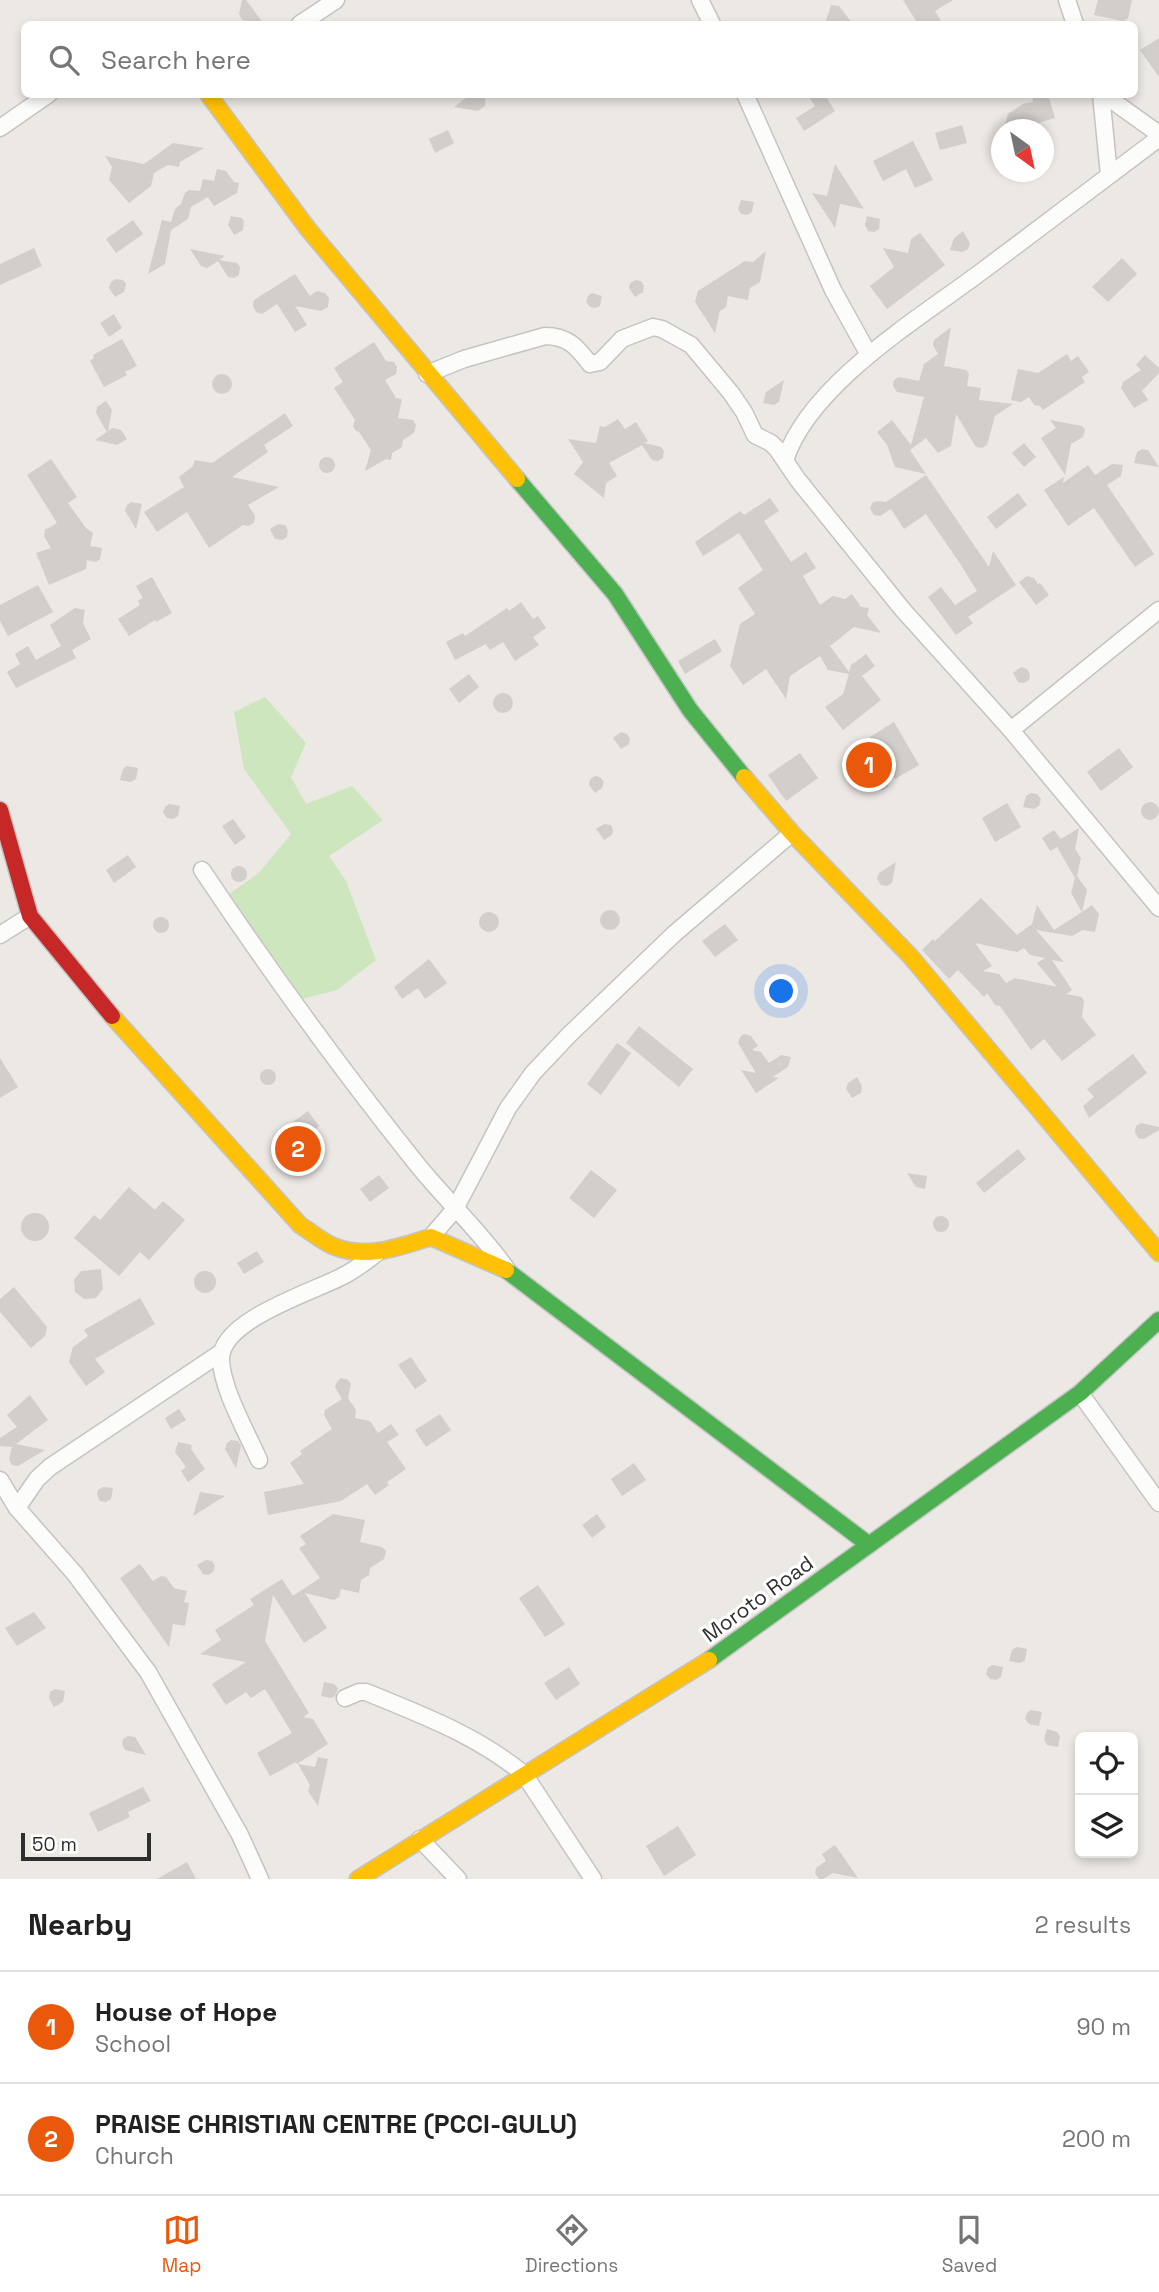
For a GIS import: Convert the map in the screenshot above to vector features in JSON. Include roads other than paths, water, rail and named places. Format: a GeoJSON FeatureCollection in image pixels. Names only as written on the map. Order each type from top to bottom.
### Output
{"type":"FeatureCollection","features":[{"type":"Feature","properties":{"kind":"street"},"geometry":{"type":"LineString","coordinates":[[304,21],[336,0]]}},
{"type":"Feature","properties":{"kind":"street"},"geometry":{"type":"LineString","coordinates":[[700,0],[710,21]]}},
{"type":"Feature","properties":{"kind":"street"},"geometry":{"type":"LineString","coordinates":[[1066,0],[1074,21]]}},
{"type":"Feature","properties":{"kind":"street"},"geometry":{"type":"LineString","coordinates":[[0,128],[43,98]]}},
{"type":"Feature","properties":{"kind":"street"},"geometry":{"type":"LineString","coordinates":[[211,98],[309,229],[427,374],[615,594],[690,710],[792,833],[911,957],[1159,1253]]}},
{"type":"Feature","properties":{"kind":"street"},"geometry":{"type":"LineString","coordinates":[[747,98],[833,290],[869,355]]}},
{"type":"Feature","properties":{"kind":"street"},"geometry":{"type":"LineString","coordinates":[[1102,98],[1109,176]]}},
{"type":"Feature","properties":{"kind":"street"},"geometry":{"type":"LineString","coordinates":[[785,460],[797,430],[806,417],[869,355],[1159,136],[1107,98]]}},
{"type":"Feature","properties":{"kind":"street"},"geometry":{"type":"LineString","coordinates":[[427,374],[464,359],[545,336],[573,342],[590,364],[600,362],[622,339],[653,327],[691,345],[706,360],[744,412],[755,435],[771,443],[903,610],[1011,730],[1159,908]]}},
{"type":"Feature","properties":{"kind":"street"},"geometry":{"type":"LineString","coordinates":[[1011,730],[1159,610]]}},
{"type":"Feature","properties":{"kind":"street"},"geometry":{"type":"LineString","coordinates":[[0,810],[30,916],[103,1006],[300,1226],[332,1246],[377,1253]]}},
{"type":"Feature","properties":{"kind":"street"},"geometry":{"type":"LineString","coordinates":[[17,1508],[37,1479],[50,1467],[222,1352],[233,1335],[252,1319],[343,1277],[377,1253],[431,1237],[455,1209],[508,1108],[533,1073],[674,934],[792,833]]}},
{"type":"Feature","properties":{"kind":"street"},"geometry":{"type":"LineString","coordinates":[[202,870],[301,1015],[424,1174],[492,1247],[508,1271]]}},
{"type":"Feature","properties":{"kind":"street"},"geometry":{"type":"LineString","coordinates":[[0,935],[30,916]]}},
{"type":"Feature","properties":{"kind":"street"},"geometry":{"type":"LineString","coordinates":[[431,1237],[508,1271],[869,1544]]}},
{"type":"Feature","properties":{"kind":"street","name":"Moroto Road"},"geometry":{"type":"LineString","coordinates":[[358,1879],[719,1654],[1080,1393],[1159,1320]]}},
{"type":"Feature","properties":{"kind":"street"},"geometry":{"type":"LineString","coordinates":[[222,1352],[221,1361],[229,1392],[259,1460]]}},
{"type":"Feature","properties":{"kind":"street"},"geometry":{"type":"LineString","coordinates":[[1080,1393],[1159,1503]]}},
{"type":"Feature","properties":{"kind":"street"},"geometry":{"type":"LineString","coordinates":[[1,1483],[17,1508],[75,1574],[148,1672],[240,1835],[260,1879]]}},
{"type":"Feature","properties":{"kind":"street"},"geometry":{"type":"LineString","coordinates":[[345,1698],[366,1692],[428,1716],[496,1753],[524,1774],[593,1879]]}},
{"type":"Feature","properties":{"kind":"street"},"geometry":{"type":"LineString","coordinates":[[420,1839],[458,1879]]}},
{"type":"Feature","properties":{"kind":"place","name":"House of Hope"},"geometry":{"type":"Point","coordinates":[869,765]}},
{"type":"Feature","properties":{"kind":"place","name":"PRAISE CHRISTIAN CENTRE (PCCI-GULU)"},"geometry":{"type":"Point","coordinates":[298,1149]}}]}
